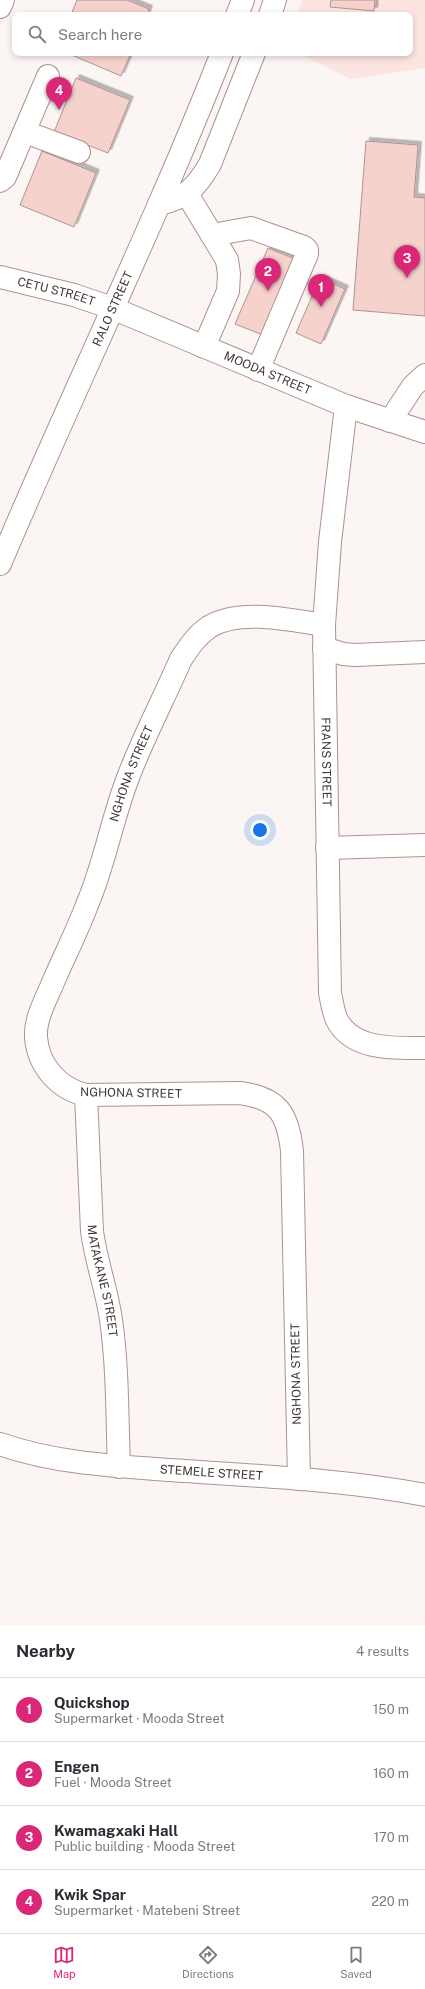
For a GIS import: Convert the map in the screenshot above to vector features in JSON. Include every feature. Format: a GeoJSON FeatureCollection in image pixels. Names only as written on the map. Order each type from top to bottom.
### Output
{"type":"FeatureCollection","features":[{"type":"Feature","properties":{"kind":"street"},"geometry":{"type":"LineString","coordinates":[[0,7],[3,0]]}},
{"type":"Feature","properties":{"kind":"street"},"geometry":{"type":"LineString","coordinates":[[238,12],[243,0]]}},
{"type":"Feature","properties":{"kind":"street"},"geometry":{"type":"LineString","coordinates":[[271,12],[276,0]]}},
{"type":"Feature","properties":{"kind":"street","name":"RALO STREET"},"geometry":{"type":"LineString","coordinates":[[0,564],[112,308],[186,146],[221,56]]}},
{"type":"Feature","properties":{"kind":"street"},"geometry":{"type":"LineString","coordinates":[[159,204],[174,200],[187,194],[202,178],[210,164],[253,56]]}},
{"type":"Feature","properties":{"kind":"street"},"geometry":{"type":"LineString","coordinates":[[0,181],[5,177],[48,76]]}},
{"type":"Feature","properties":{"kind":"street"},"geometry":{"type":"LineString","coordinates":[[25,132],[79,152]]}},
{"type":"Feature","properties":{"kind":"street"},"geometry":{"type":"LineString","coordinates":[[187,194],[227,260],[229,274],[228,291],[204,347]]}},
{"type":"Feature","properties":{"kind":"street"},"geometry":{"type":"LineString","coordinates":[[212,235],[251,228],[304,247],[307,250],[307,254],[258,370]]}},
{"type":"Feature","properties":{"kind":"street","name":"CETU STREET"},"geometry":{"type":"LineString","coordinates":[[0,277],[74,295],[112,308]]}},
{"type":"Feature","properties":{"kind":"street","name":"MOODA STREET"},"geometry":{"type":"LineString","coordinates":[[112,308],[346,406],[425,432]]}},
{"type":"Feature","properties":{"kind":"street"},"geometry":{"type":"LineString","coordinates":[[390,421],[413,386],[425,375]]}},
{"type":"Feature","properties":{"kind":"street","name":"FRANS STREET"},"geometry":{"type":"LineString","coordinates":[[346,406],[330,542],[324,624],[330,993],[338,1021],[345,1031],[354,1039],[365,1044],[425,1048]]}},
{"type":"Feature","properties":{"kind":"street","name":"NGHONA STREET"},"geometry":{"type":"LineString","coordinates":[[298,1479],[292,1151],[287,1123],[281,1112],[252,1094],[86,1095],[74,1092],[54,1078],[48,1070],[38,1048],[36,1027],[40,1014],[96,881],[117,809],[129,775],[181,659],[198,636],[220,622],[232,618],[243,616],[324,624]]}},
{"type":"Feature","properties":{"kind":"street"},"geometry":{"type":"LineString","coordinates":[[324,648],[342,654],[355,655],[425,652]]}},
{"type":"Feature","properties":{"kind":"street"},"geometry":{"type":"LineString","coordinates":[[327,848],[425,845]]}},
{"type":"Feature","properties":{"kind":"street","name":"MATAKANE STREET"},"geometry":{"type":"LineString","coordinates":[[86,1095],[94,1251],[111,1318],[114,1340],[119,1467]]}},
{"type":"Feature","properties":{"kind":"street","name":"STEMELE STREET"},"geometry":{"type":"LineString","coordinates":[[0,1444],[50,1458],[119,1467],[298,1479],[387,1488],[425,1495]]}},
{"type":"Feature","properties":{"kind":"shaded area"},"geometry":{"type":"Polygon","coordinates":[[[302,0],[425,0],[425,68],[350,79],[304,56],[413,56],[413,12],[298,12],[302,0]]]}},
{"type":"Feature","properties":{"kind":"building"},"geometry":{"type":"Polygon","coordinates":[[[77,0],[127,0],[149,9],[148,12],[72,12],[77,0]]]}},
{"type":"Feature","properties":{"kind":"building"},"geometry":{"type":"Polygon","coordinates":[[[331,0],[375,0],[374,11],[330,7],[331,0]]]}},
{"type":"Feature","properties":{"kind":"building"},"geometry":{"type":"Polygon","coordinates":[[[74,56],[130,56],[121,76],[74,56]]]}},
{"type":"Feature","properties":{"kind":"building"},"geometry":{"type":"Polygon","coordinates":[[[76,78],[130,100],[108,153],[54,132],[76,78]]]}},
{"type":"Feature","properties":{"kind":"building"},"geometry":{"type":"Polygon","coordinates":[[[366,141],[418,145],[414,197],[425,198],[425,316],[353,310],[366,141]]]}},
{"type":"Feature","properties":{"kind":"building"},"geometry":{"type":"Polygon","coordinates":[[[42,151],[96,173],[74,227],[20,205],[42,151]]]}},
{"type":"Feature","properties":{"kind":"building"},"geometry":{"type":"Polygon","coordinates":[[[268,248],[295,259],[263,335],[235,324],[268,248]]]}},
{"type":"Feature","properties":{"kind":"building"},"geometry":{"type":"Polygon","coordinates":[[[320,278],[345,289],[321,344],[296,333],[320,278]]]}},
{"type":"Feature","properties":{"kind":"place","name":"Kwik Spar"},"geometry":{"type":"Point","coordinates":[59,110]}},
{"type":"Feature","properties":{"kind":"place","name":"Kwamagxaki Hall"},"geometry":{"type":"Point","coordinates":[407,278]}},
{"type":"Feature","properties":{"kind":"place","name":"Engen"},"geometry":{"type":"Point","coordinates":[268,291]}},
{"type":"Feature","properties":{"kind":"place","name":"Quickshop"},"geometry":{"type":"Point","coordinates":[321,307]}}]}
